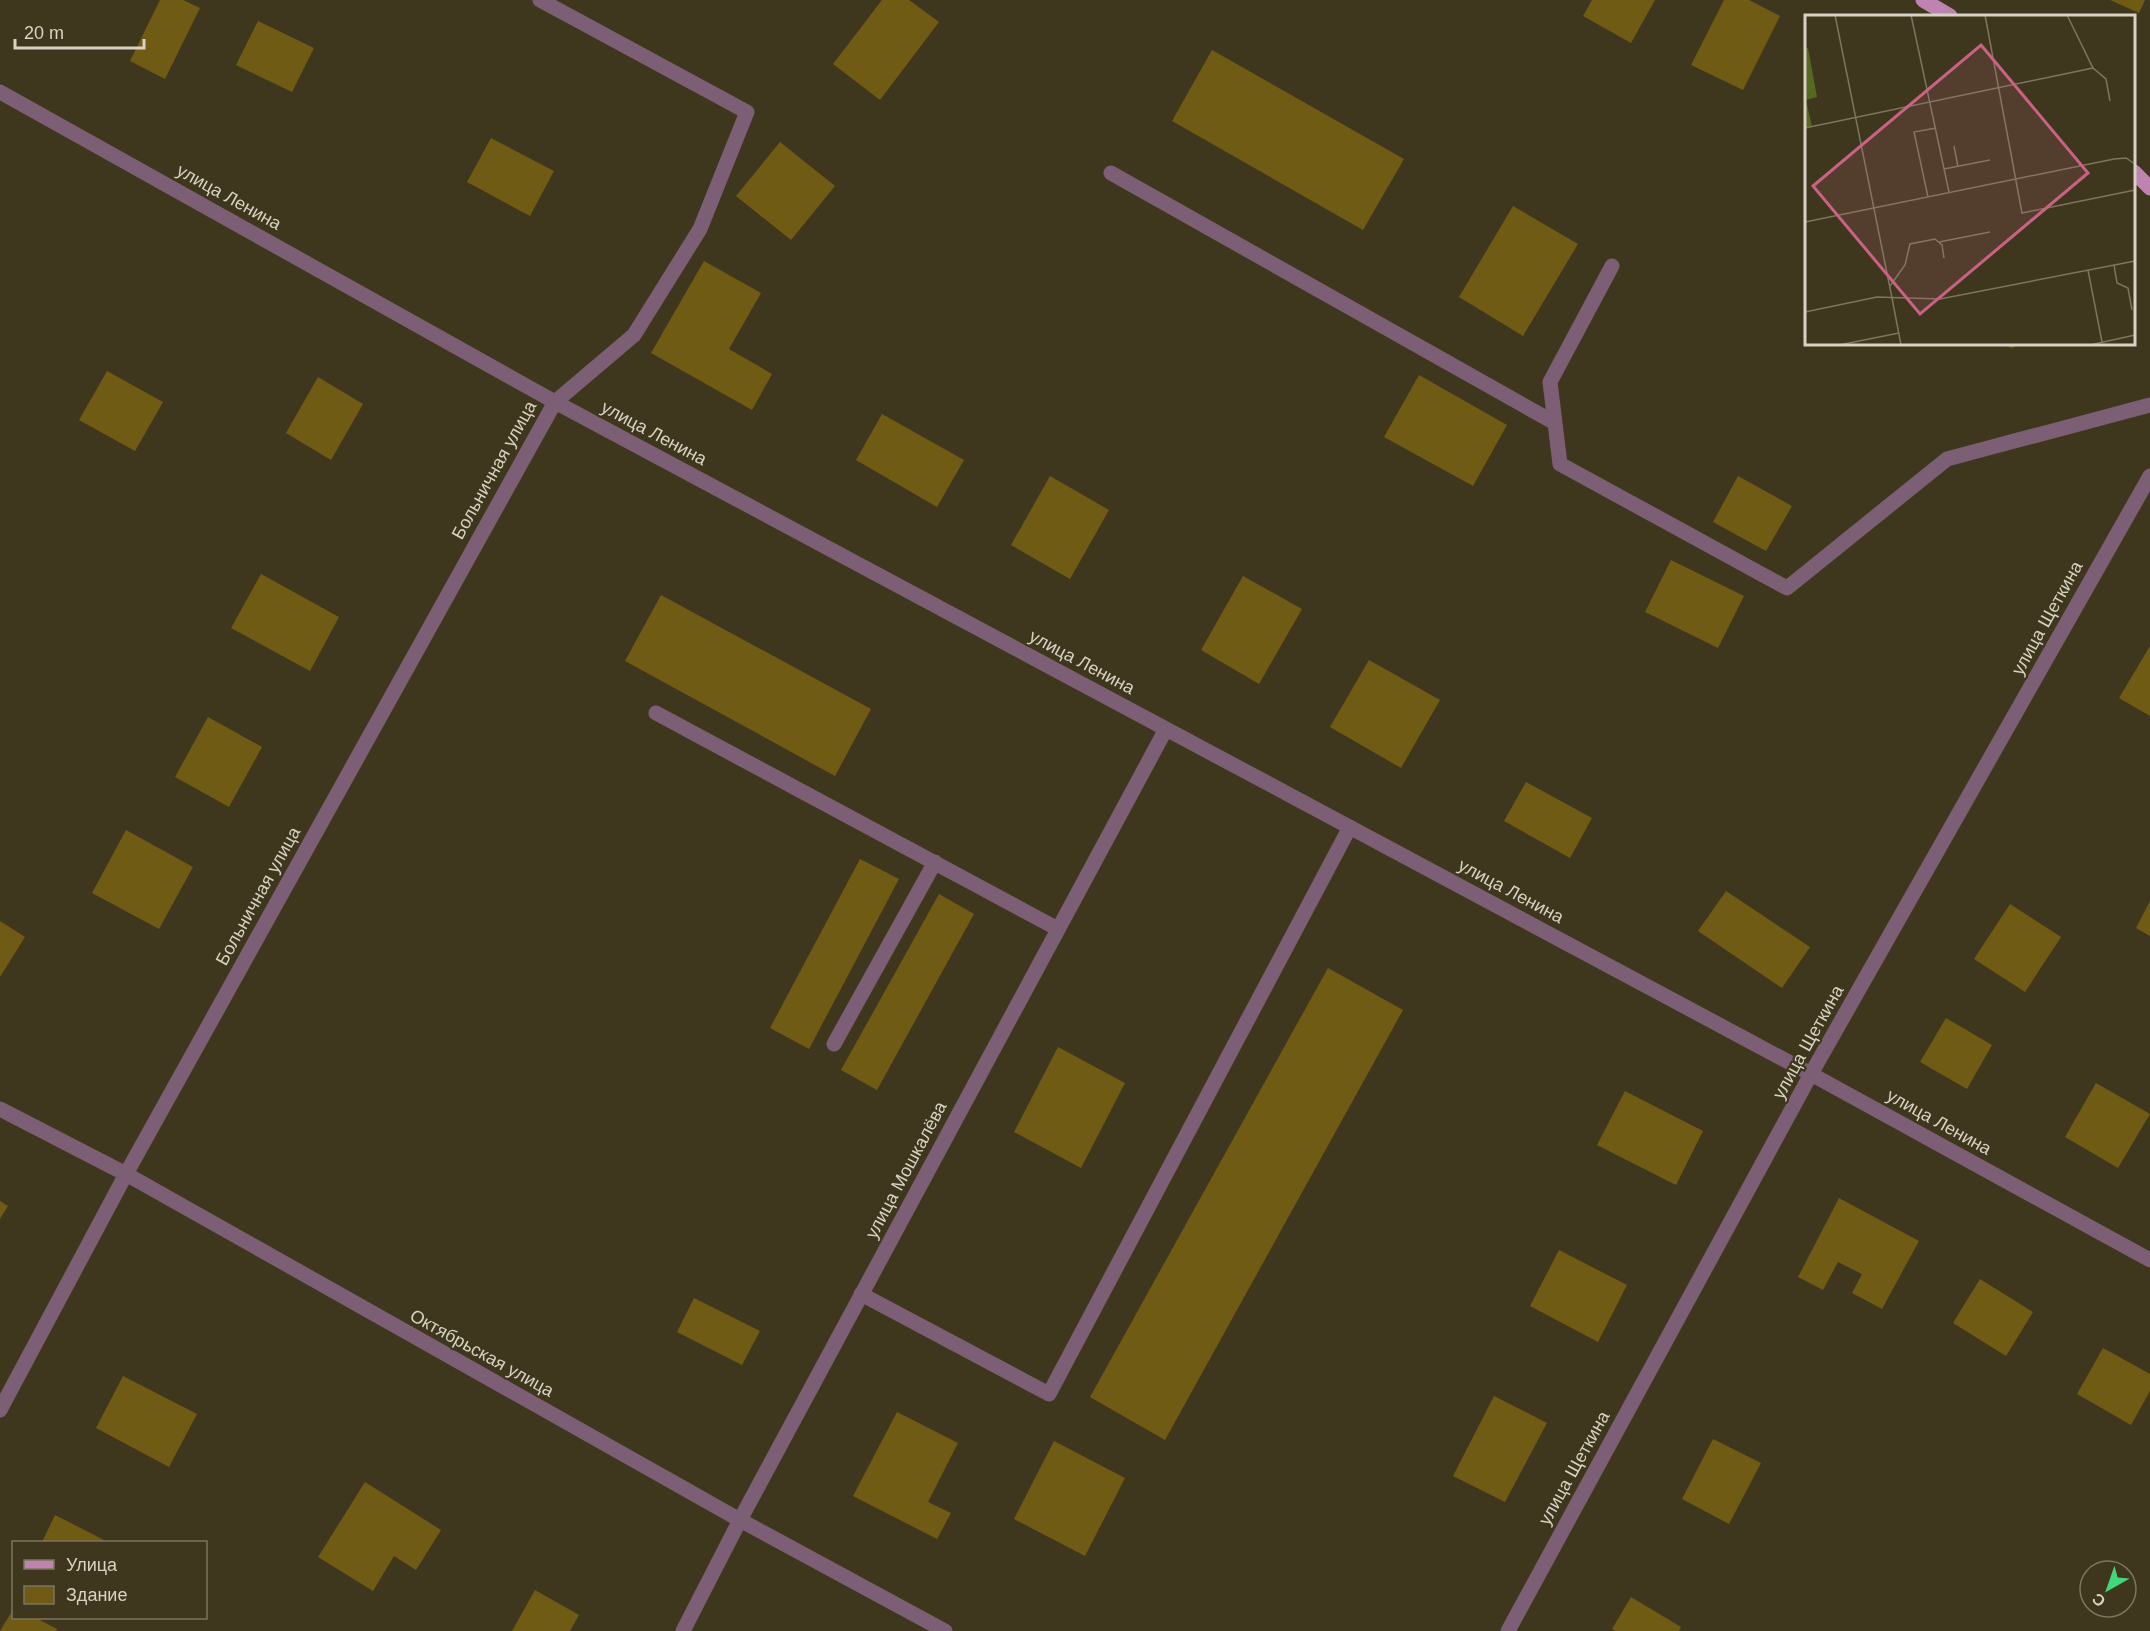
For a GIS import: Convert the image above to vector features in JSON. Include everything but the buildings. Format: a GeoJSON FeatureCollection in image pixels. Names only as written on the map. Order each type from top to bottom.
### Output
{"type":"FeatureCollection","features":[{"type":"Feature","properties":{"kind":"main road"},"geometry":{"type":"LineString","coordinates":[[1923,0],[1948,15]]}},
{"type":"Feature","properties":{"kind":"main road"},"geometry":{"type":"LineString","coordinates":[[2135,174],[2150,188]]}},
{"type":"Feature","properties":{"kind":"street"},"geometry":{"type":"LineString","coordinates":[[540,0],[747,112],[700,229],[634,335],[555,402]]}},
{"type":"Feature","properties":{"kind":"street","name":"улица Ленина"},"geometry":{"type":"LineString","coordinates":[[0,92],[555,402],[1811,1074],[2150,1260]]}},
{"type":"Feature","properties":{"kind":"street"},"geometry":{"type":"LineString","coordinates":[[1111,173],[1555,423]]}},
{"type":"Feature","properties":{"kind":"street"},"geometry":{"type":"LineString","coordinates":[[1612,266],[1550,382],[1560,464],[1787,588],[1947,459],[2150,405]]}},
{"type":"Feature","properties":{"kind":"street","name":"Больничная улица"},"geometry":{"type":"LineString","coordinates":[[0,1410],[126,1174],[555,402]]}},
{"type":"Feature","properties":{"kind":"street","name":"улица Щеткина"},"geometry":{"type":"LineString","coordinates":[[1508,1631],[1811,1074],[2150,476]]}},
{"type":"Feature","properties":{"kind":"street"},"geometry":{"type":"LineString","coordinates":[[656,713],[1058,929]]}},
{"type":"Feature","properties":{"kind":"street","name":"улица Мошкалёва"},"geometry":{"type":"LineString","coordinates":[[682,1631],[1166,729]]}},
{"type":"Feature","properties":{"kind":"street"},"geometry":{"type":"LineString","coordinates":[[861,1294],[1049,1394],[1350,827]]}},
{"type":"Feature","properties":{"kind":"street"},"geometry":{"type":"LineString","coordinates":[[834,1044],[935,862]]}},
{"type":"Feature","properties":{"kind":"street","name":"Октябрьская улица"},"geometry":{"type":"LineString","coordinates":[[0,1109],[126,1174],[740,1520],[945,1631]]}}]}
